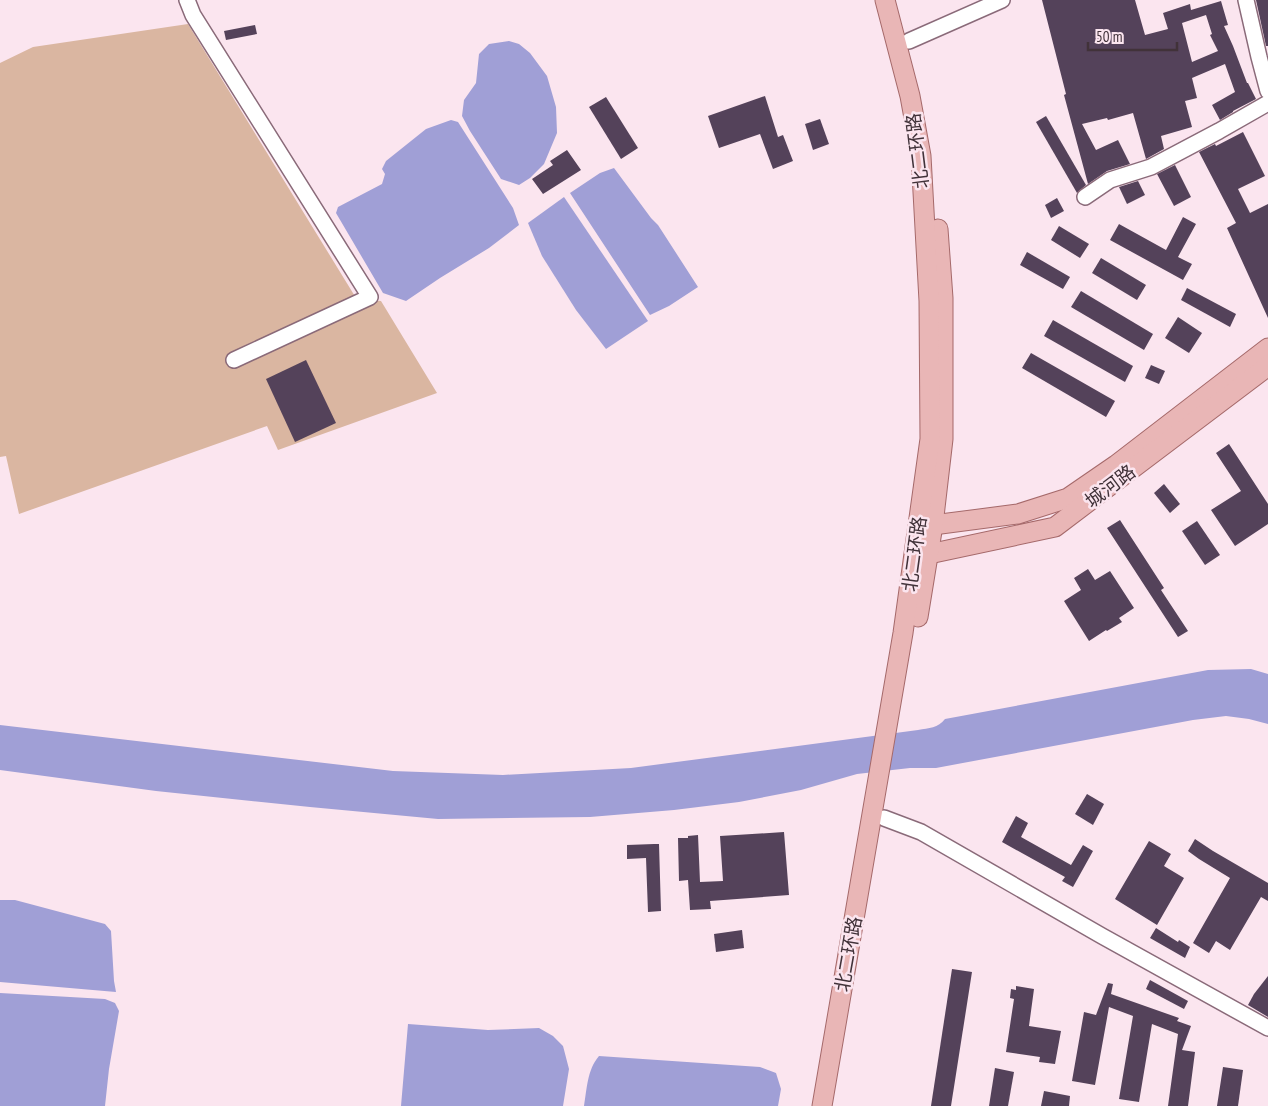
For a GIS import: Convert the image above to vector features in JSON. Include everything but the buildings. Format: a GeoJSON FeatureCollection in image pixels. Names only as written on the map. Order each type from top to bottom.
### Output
{"type":"FeatureCollection","features":[{"type":"Feature","properties":{"kind":"main road","name":"北二环路"},"geometry":{"type":"LineString","coordinates":[[886,0],[910,96],[921,156],[929,301],[930,439],[905,623],[895,718]]}},
{"type":"Feature","properties":{"kind":"main road","name":"北二环路"},"geometry":{"type":"LineString","coordinates":[[822,1106],[928,554],[943,439],[943,298],[932,155],[923,92],[899,0]]}},
{"type":"Feature","properties":{"kind":"main road","name":"城河路"},"geometry":{"type":"LineString","coordinates":[[933,524],[1018,514],[1068,498],[1116,465],[1268,348]]}},
{"type":"Feature","properties":{"kind":"main road","name":"城河路"},"geometry":{"type":"LineString","coordinates":[[928,554],[1055,528],[1268,366]]}},
{"type":"Feature","properties":{"kind":"main road","name":"北二环路"},"geometry":{"type":"LineString","coordinates":[[836,1106],[884,818],[881,796]]}},
{"type":"Feature","properties":{"kind":"street"},"geometry":{"type":"LineString","coordinates":[[187,0],[193,15],[370,298],[234,360]]}},
{"type":"Feature","properties":{"kind":"street"},"geometry":{"type":"LineString","coordinates":[[909,40],[1002,0]]}},
{"type":"Feature","properties":{"kind":"street"},"geometry":{"type":"LineString","coordinates":[[1246,0],[1268,91]]}},
{"type":"Feature","properties":{"kind":"street"},"geometry":{"type":"LineString","coordinates":[[1085,198],[1110,180],[1151,167],[1268,103]]}},
{"type":"Feature","properties":{"kind":"street"},"geometry":{"type":"LineString","coordinates":[[884,818],[921,832],[1102,936],[1268,1028]]}},
{"type":"Feature","properties":{"kind":"shaded area"},"geometry":{"type":"Polygon","coordinates":[[[188,24],[356,298],[381,301],[437,393],[278,450],[267,426],[19,514],[6,456],[0,457],[0,63],[33,47],[188,24]]]}},
{"type":"Feature","properties":{"kind":"water"},"geometry":{"type":"Polygon","coordinates":[[[509,41],[519,44],[530,53],[547,76],[556,107],[557,133],[544,164],[530,178],[519,185],[501,179],[462,116],[464,100],[476,83],[479,54],[489,44],[509,41]]]}},
{"type":"Feature","properties":{"kind":"water"},"geometry":{"type":"Polygon","coordinates":[[[451,120],[458,122],[513,208],[519,225],[489,248],[406,301],[383,293],[336,213],[338,207],[382,184],[385,174],[382,169],[386,161],[426,129],[451,120]]]}},
{"type":"Feature","properties":{"kind":"water"},"geometry":{"type":"Polygon","coordinates":[[[614,168],[658,225],[698,287],[669,306],[650,315],[570,193],[600,173],[614,168]]]}},
{"type":"Feature","properties":{"kind":"water"},"geometry":{"type":"Polygon","coordinates":[[[564,197],[648,321],[606,349],[576,310],[542,256],[528,223],[564,197]]]}},
{"type":"Feature","properties":{"kind":"water"},"geometry":{"type":"Polygon","coordinates":[[[1251,669],[1268,674],[1268,724],[1226,716],[1193,720],[936,768],[910,768],[857,774],[801,790],[739,802],[590,817],[438,819],[156,791],[0,770],[0,725],[393,771],[503,775],[631,768],[918,730],[936,726],[945,719],[1208,670],[1251,669]]]}},
{"type":"Feature","properties":{"kind":"water"},"geometry":{"type":"Polygon","coordinates":[[[0,900],[15,900],[105,924],[111,931],[116,992],[0,982],[0,900]]]}},
{"type":"Feature","properties":{"kind":"water"},"geometry":{"type":"Polygon","coordinates":[[[0,993],[105,999],[115,1003],[119,1011],[105,1106],[0,1106],[0,993]]]}},
{"type":"Feature","properties":{"kind":"water"},"geometry":{"type":"Polygon","coordinates":[[[408,1024],[488,1030],[539,1028],[553,1036],[563,1046],[569,1069],[563,1106],[401,1106],[408,1024]]]}},
{"type":"Feature","properties":{"kind":"water"},"geometry":{"type":"Polygon","coordinates":[[[599,1056],[760,1067],[776,1073],[781,1089],[778,1106],[584,1106],[590,1073],[599,1056]]]}}]}
